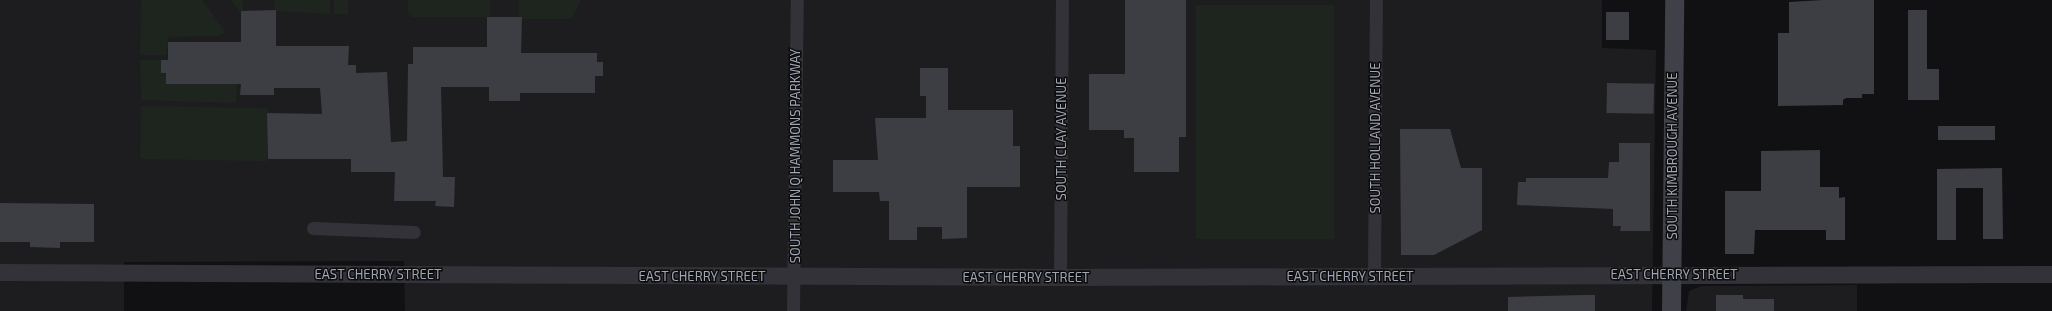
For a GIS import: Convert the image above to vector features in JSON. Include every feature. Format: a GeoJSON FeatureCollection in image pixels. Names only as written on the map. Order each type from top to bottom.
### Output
{"type":"FeatureCollection","features":[{"type":"Feature","properties":{"kind":"main road","name":"SOUTH KIMBROUGH AVENUE"},"geometry":{"type":"LineString","coordinates":[[1671,311],[1674,0]]}},
{"type":"Feature","properties":{"kind":"street","name":"SOUTH JOHN Q HAMMONS PARKWAY"},"geometry":{"type":"LineString","coordinates":[[793,311],[796,0]]}},
{"type":"Feature","properties":{"kind":"street","name":"SOUTH CLAY AVENUE"},"geometry":{"type":"LineString","coordinates":[[1060,277],[1062,0]]}},
{"type":"Feature","properties":{"kind":"street","name":"SOUTH HOLLAND AVENUE"},"geometry":{"type":"LineString","coordinates":[[1374,276],[1376,0]]}},
{"type":"Feature","properties":{"kind":"street"},"geometry":{"type":"LineString","coordinates":[[313,228],[414,232]]}},
{"type":"Feature","properties":{"kind":"street","name":"EAST CHERRY STREET"},"geometry":{"type":"LineString","coordinates":[[0,272],[1060,277],[2052,274]]}},
{"type":"Feature","properties":{"kind":"shaded area"},"geometry":{"type":"Polygon","coordinates":[[[0,0],[1602,0],[1602,48],[1656,50],[1652,311],[405,311],[404,261],[124,262],[124,311],[0,311],[0,0]]]}},
{"type":"Feature","properties":{"kind":"shaded area"},"geometry":{"type":"Polygon","coordinates":[[[141,0],[202,0],[226,32],[219,36],[169,37],[166,55],[140,55],[141,0]]]}},
{"type":"Feature","properties":{"kind":"shaded area"},"geometry":{"type":"Polygon","coordinates":[[[230,0],[243,0],[243,11],[240,12],[230,0]]]}},
{"type":"Feature","properties":{"kind":"shaded area"},"geometry":{"type":"Polygon","coordinates":[[[275,0],[330,0],[330,14],[275,11],[275,0]]]}},
{"type":"Feature","properties":{"kind":"shaded area"},"geometry":{"type":"Polygon","coordinates":[[[334,0],[348,0],[348,14],[334,14],[334,0]]]}},
{"type":"Feature","properties":{"kind":"shaded area"},"geometry":{"type":"Polygon","coordinates":[[[408,0],[490,0],[490,17],[412,17],[408,14],[408,0]]]}},
{"type":"Feature","properties":{"kind":"shaded area"},"geometry":{"type":"Polygon","coordinates":[[[519,0],[581,0],[572,18],[569,19],[522,19],[519,17],[519,0]]]}},
{"type":"Feature","properties":{"kind":"shaded area"},"geometry":{"type":"Polygon","coordinates":[[[1196,5],[1334,5],[1334,239],[1196,239],[1196,5]]]}},
{"type":"Feature","properties":{"kind":"shaded area"},"geometry":{"type":"Polygon","coordinates":[[[140,60],[161,60],[161,73],[237,84],[236,103],[141,100],[140,60]]]}},
{"type":"Feature","properties":{"kind":"shaded area"},"geometry":{"type":"Polygon","coordinates":[[[141,106],[268,108],[267,161],[140,159],[141,106]]]}},
{"type":"Feature","properties":{"kind":"shaded area"},"geometry":{"type":"Polygon","coordinates":[[[1857,285],[1857,311],[1686,311],[1689,291],[1701,286],[1857,285]]]}},
{"type":"Feature","properties":{"kind":"building"},"geometry":{"type":"Polygon","coordinates":[[[1125,0],[1186,0],[1186,137],[1179,137],[1179,172],[1134,172],[1134,138],[1124,138],[1124,130],[1089,130],[1089,74],[1125,74],[1125,0]]]}},
{"type":"Feature","properties":{"kind":"building"},"geometry":{"type":"Polygon","coordinates":[[[1874,0],[1874,94],[1862,94],[1862,98],[1846,98],[1843,100],[1843,105],[1778,106],[1778,33],[1789,33],[1789,2],[1874,0]]]}},
{"type":"Feature","properties":{"kind":"building"},"geometry":{"type":"Polygon","coordinates":[[[276,10],[276,46],[349,46],[348,65],[356,65],[356,73],[387,72],[391,142],[407,141],[408,64],[413,64],[413,47],[487,47],[487,17],[522,17],[521,53],[597,53],[597,62],[603,62],[603,76],[595,76],[595,93],[520,93],[520,101],[489,101],[489,87],[441,87],[443,177],[455,177],[454,207],[435,206],[436,201],[394,201],[395,172],[351,172],[351,159],[268,159],[267,113],[322,114],[320,88],[274,88],[274,95],[240,95],[241,84],[166,84],[166,73],[161,73],[161,60],[168,60],[168,42],[241,42],[241,11],[276,10]]]}},
{"type":"Feature","properties":{"kind":"building"},"geometry":{"type":"Polygon","coordinates":[[[1908,10],[1927,10],[1927,69],[1939,69],[1939,100],[1908,100],[1908,10]]]}},
{"type":"Feature","properties":{"kind":"building"},"geometry":{"type":"Polygon","coordinates":[[[1606,12],[1629,12],[1629,40],[1606,40],[1606,12]]]}},
{"type":"Feature","properties":{"kind":"building"},"geometry":{"type":"Polygon","coordinates":[[[920,68],[948,68],[948,110],[1013,110],[1013,146],[1020,146],[1020,187],[967,187],[967,238],[942,239],[942,227],[917,227],[917,240],[889,240],[889,201],[880,201],[879,192],[833,192],[833,160],[878,160],[875,118],[926,118],[926,96],[920,96],[920,68]]]}},
{"type":"Feature","properties":{"kind":"building"},"geometry":{"type":"Polygon","coordinates":[[[1607,83],[1654,84],[1653,114],[1606,113],[1607,83]]]}},
{"type":"Feature","properties":{"kind":"building"},"geometry":{"type":"Polygon","coordinates":[[[1938,126],[1995,126],[1995,140],[1938,140],[1938,126]]]}},
{"type":"Feature","properties":{"kind":"building"},"geometry":{"type":"Polygon","coordinates":[[[1400,129],[1450,129],[1461,168],[1482,168],[1482,230],[1434,255],[1401,255],[1400,129]]]}},
{"type":"Feature","properties":{"kind":"building"},"geometry":{"type":"Polygon","coordinates":[[[1619,143],[1650,143],[1650,231],[1620,231],[1621,226],[1613,226],[1613,209],[1517,205],[1518,182],[1526,182],[1526,178],[1608,178],[1609,162],[1619,162],[1619,143]]]}},
{"type":"Feature","properties":{"kind":"building"},"geometry":{"type":"Polygon","coordinates":[[[1820,150],[1820,187],[1839,187],[1839,198],[1845,197],[1845,240],[1826,240],[1826,230],[1755,230],[1754,254],[1725,254],[1725,191],[1761,191],[1761,151],[1820,150]]]}},
{"type":"Feature","properties":{"kind":"building"},"geometry":{"type":"Polygon","coordinates":[[[2002,168],[2003,239],[1983,239],[1983,188],[1956,188],[1956,240],[1937,240],[1937,169],[2002,168]]]}},
{"type":"Feature","properties":{"kind":"building"},"geometry":{"type":"Polygon","coordinates":[[[0,203],[94,204],[94,242],[60,242],[60,248],[30,247],[30,242],[0,242],[0,203]]]}},
{"type":"Feature","properties":{"kind":"building"},"geometry":{"type":"Polygon","coordinates":[[[1595,295],[1595,311],[1508,311],[1508,297],[1595,295]]]}},
{"type":"Feature","properties":{"kind":"building"},"geometry":{"type":"Polygon","coordinates":[[[1716,295],[1743,295],[1743,299],[1774,299],[1774,311],[1716,311],[1716,295]]]}}]}
